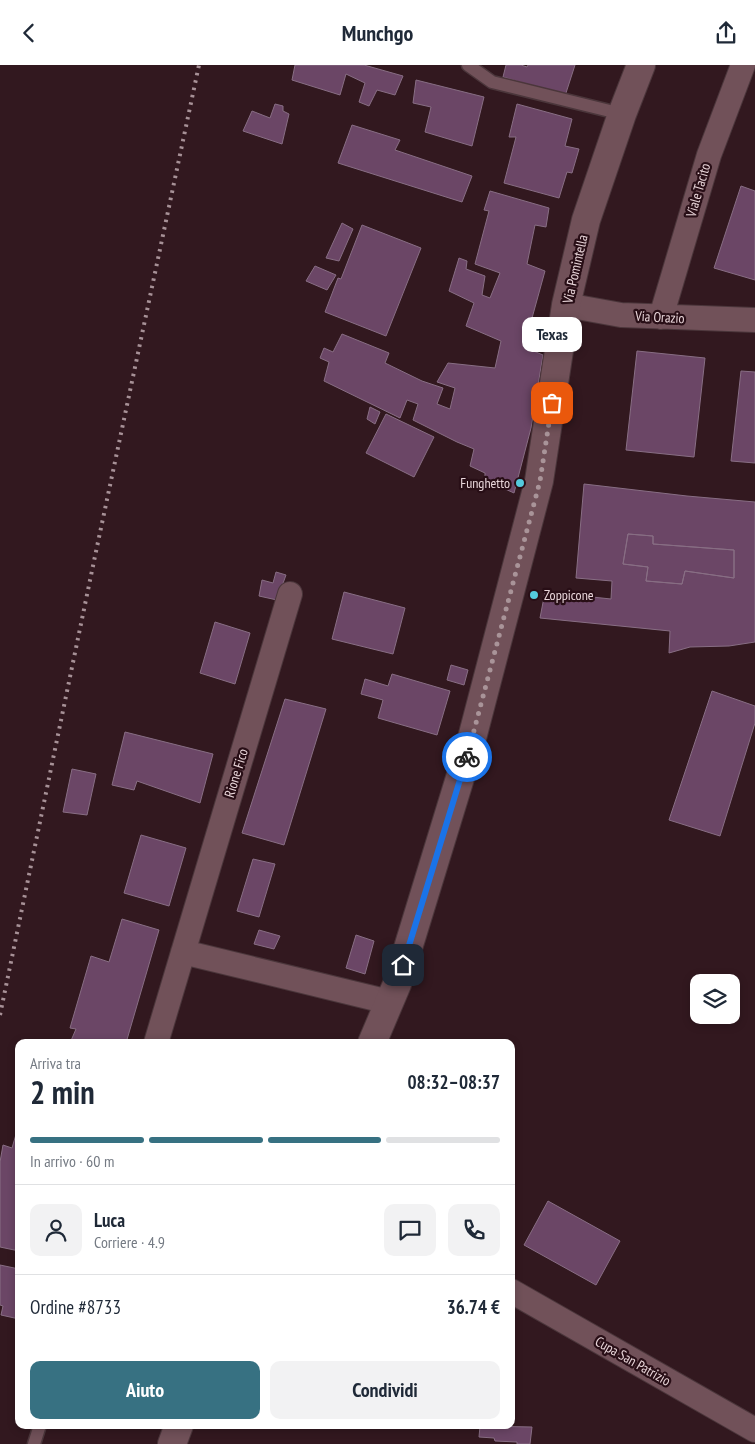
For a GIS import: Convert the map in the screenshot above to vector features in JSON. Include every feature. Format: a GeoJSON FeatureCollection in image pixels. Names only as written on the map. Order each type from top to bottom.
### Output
{"type":"FeatureCollection","features":[{"type":"Feature","properties":{"kind":"main road","name":"Via Pomintella"},"geometry":{"type":"LineString","coordinates":[[374,1039],[397,984],[471,741],[540,481],[566,305],[586,220],[622,113],[641,65]]}},
{"type":"Feature","properties":{"kind":"main road"},"geometry":{"type":"LineString","coordinates":[[172,1444],[178,1429]]}},
{"type":"Feature","properties":{"kind":"street","name":"Viale Tacito"},"geometry":{"type":"LineString","coordinates":[[661,317],[709,155],[743,65]]}},
{"type":"Feature","properties":{"kind":"street","name":"Via Orazio"},"geometry":{"type":"LineString","coordinates":[[566,305],[621,315],[755,320]]}},
{"type":"Feature","properties":{"kind":"street","name":"Rione Fico"},"geometry":{"type":"LineString","coordinates":[[157,1039],[290,594]]}},
{"type":"Feature","properties":{"kind":"street"},"geometry":{"type":"LineString","coordinates":[[183,952],[390,1002]]}},
{"type":"Feature","properties":{"kind":"street","name":"Cupa San Patrizio"},"geometry":{"type":"LineString","coordinates":[[515,1293],[755,1430]]}},
{"type":"Feature","properties":{"kind":"lane"},"geometry":{"type":"LineString","coordinates":[[468,65],[492,81],[622,113]]}},
{"type":"Feature","properties":{"kind":"lane"},"geometry":{"type":"LineString","coordinates":[[34,1444],[39,1429]]}},
{"type":"Feature","properties":{"kind":"building"},"geometry":{"type":"Polygon","coordinates":[[[295,65],[364,65],[403,76],[395,95],[377,90],[369,106],[359,102],[365,83],[346,74],[340,95],[292,80],[295,65]]]}},
{"type":"Feature","properties":{"kind":"building"},"geometry":{"type":"Polygon","coordinates":[[[506,65],[527,67],[528,65],[575,65],[565,96],[503,77],[506,65]]]}},
{"type":"Feature","properties":{"kind":"building"},"geometry":{"type":"Polygon","coordinates":[[[416,80],[484,97],[472,146],[425,132],[431,107],[413,103],[416,80]]]}},
{"type":"Feature","properties":{"kind":"building"},"geometry":{"type":"Polygon","coordinates":[[[275,104],[283,106],[283,111],[289,114],[282,144],[243,131],[252,111],[270,118],[275,104]]]}},
{"type":"Feature","properties":{"kind":"building"},"geometry":{"type":"Polygon","coordinates":[[[517,104],[572,119],[565,146],[579,149],[572,173],[567,172],[559,198],[504,183],[516,137],[509,137],[517,104]]]}},
{"type":"Feature","properties":{"kind":"building"},"geometry":{"type":"Polygon","coordinates":[[[352,125],[400,140],[395,150],[472,176],[462,202],[338,163],[352,125]]]}},
{"type":"Feature","properties":{"kind":"building"},"geometry":{"type":"Polygon","coordinates":[[[741,186],[755,191],[755,280],[714,268],[741,186]]]}},
{"type":"Feature","properties":{"kind":"building"},"geometry":{"type":"Polygon","coordinates":[[[490,191],[549,208],[546,227],[535,225],[527,264],[545,271],[524,347],[543,355],[531,428],[514,493],[485,480],[485,473],[470,466],[474,449],[413,420],[418,404],[407,400],[400,418],[324,381],[329,362],[320,358],[324,348],[333,352],[342,334],[389,353],[385,363],[422,381],[443,388],[437,404],[450,409],[455,388],[437,382],[448,363],[495,368],[501,341],[466,326],[474,303],[449,291],[459,258],[467,261],[466,269],[485,276],[482,295],[490,298],[500,273],[475,264],[489,211],[484,210],[490,191]]]}},
{"type":"Feature","properties":{"kind":"building"},"geometry":{"type":"Polygon","coordinates":[[[342,223],[353,229],[339,261],[326,258],[342,223]]]}},
{"type":"Feature","properties":{"kind":"building"},"geometry":{"type":"Polygon","coordinates":[[[362,225],[421,248],[386,336],[325,312],[338,278],[341,279],[362,225]]]}},
{"type":"Feature","properties":{"kind":"building"},"geometry":{"type":"Polygon","coordinates":[[[315,266],[336,275],[327,290],[306,281],[315,266]]]}},
{"type":"Feature","properties":{"kind":"building"},"geometry":{"type":"Polygon","coordinates":[[[637,351],[705,358],[694,457],[626,450],[637,351]]]}},
{"type":"Feature","properties":{"kind":"building"},"geometry":{"type":"Polygon","coordinates":[[[741,371],[755,372],[755,463],[731,461],[741,371]]]}},
{"type":"Feature","properties":{"kind":"building"},"geometry":{"type":"Polygon","coordinates":[[[370,407],[380,412],[375,424],[367,419],[370,407]]]}},
{"type":"Feature","properties":{"kind":"building"},"geometry":{"type":"Polygon","coordinates":[[[386,414],[434,437],[414,477],[366,453],[386,414]]]}},
{"type":"Feature","properties":{"kind":"building"},"geometry":{"type":"Polygon","coordinates":[[[584,484],[755,502],[755,642],[729,646],[690,647],[669,653],[670,631],[540,618],[545,592],[611,599],[612,581],[576,578],[584,484]],[[628,534],[623,564],[648,567],[646,581],[682,584],[685,571],[734,578],[734,550],[653,544],[653,536],[628,534]]]}},
{"type":"Feature","properties":{"kind":"building"},"geometry":{"type":"Polygon","coordinates":[[[628,534],[653,536],[653,544],[734,550],[734,578],[685,571],[682,584],[646,581],[648,567],[623,564],[628,534]]]}},
{"type":"Feature","properties":{"kind":"building"},"geometry":{"type":"Polygon","coordinates":[[[276,572],[286,575],[277,600],[259,596],[262,580],[273,583],[276,572]]]}},
{"type":"Feature","properties":{"kind":"building"},"geometry":{"type":"Polygon","coordinates":[[[344,592],[405,608],[393,654],[332,639],[344,592]]]}},
{"type":"Feature","properties":{"kind":"building"},"geometry":{"type":"Polygon","coordinates":[[[215,622],[250,633],[235,684],[200,673],[215,622]]]}},
{"type":"Feature","properties":{"kind":"building"},"geometry":{"type":"Polygon","coordinates":[[[451,665],[468,670],[464,685],[447,680],[451,665]]]}},
{"type":"Feature","properties":{"kind":"building"},"geometry":{"type":"Polygon","coordinates":[[[392,674],[450,691],[437,735],[378,718],[383,700],[361,694],[365,679],[388,686],[392,674]]]}},
{"type":"Feature","properties":{"kind":"building"},"geometry":{"type":"Polygon","coordinates":[[[712,691],[755,706],[755,723],[720,836],[669,820],[712,691]]]}},
{"type":"Feature","properties":{"kind":"building"},"geometry":{"type":"Polygon","coordinates":[[[285,699],[326,709],[284,845],[242,833],[285,699]]]}},
{"type":"Feature","properties":{"kind":"building"},"geometry":{"type":"Polygon","coordinates":[[[125,732],[213,754],[200,803],[137,781],[134,790],[112,785],[125,732]]]}},
{"type":"Feature","properties":{"kind":"building"},"geometry":{"type":"Polygon","coordinates":[[[72,769],[96,774],[87,815],[63,812],[72,769]]]}},
{"type":"Feature","properties":{"kind":"building"},"geometry":{"type":"Polygon","coordinates":[[[141,835],[186,848],[169,906],[124,893],[141,835]]]}},
{"type":"Feature","properties":{"kind":"building"},"geometry":{"type":"Polygon","coordinates":[[[253,859],[275,864],[259,917],[237,911],[253,859]]]}},
{"type":"Feature","properties":{"kind":"building"},"geometry":{"type":"Polygon","coordinates":[[[122,919],[159,930],[127,1039],[72,1039],[76,1029],[70,1028],[91,956],[109,962],[122,919]]]}},
{"type":"Feature","properties":{"kind":"building"},"geometry":{"type":"Polygon","coordinates":[[[259,930],[280,936],[274,949],[254,944],[259,930]]]}},
{"type":"Feature","properties":{"kind":"building"},"geometry":{"type":"Polygon","coordinates":[[[356,935],[374,941],[365,974],[346,968],[356,935]]]}},
{"type":"Feature","properties":{"kind":"building"},"geometry":{"type":"Polygon","coordinates":[[[15,1138],[15,1250],[0,1247],[0,1162],[3,1145],[12,1148],[15,1138]]]}},
{"type":"Feature","properties":{"kind":"building"},"geometry":{"type":"Polygon","coordinates":[[[548,1201],[620,1241],[596,1285],[524,1245],[548,1201]]]}},
{"type":"Feature","properties":{"kind":"building"},"geometry":{"type":"Polygon","coordinates":[[[0,1265],[15,1268],[15,1318],[1,1315],[3,1306],[0,1305],[0,1265]]]}},
{"type":"Feature","properties":{"kind":"building"},"geometry":{"type":"Polygon","coordinates":[[[532,1427],[530,1444],[495,1441],[494,1438],[479,1437],[480,1429],[532,1427]]]}},
{"type":"Feature","properties":{"kind":"railway"},"geometry":{"type":"LineString","coordinates":[[0,1015],[199,65]]}},
{"type":"Feature","properties":{"kind":"way so far"},"geometry":{"type":"LineString","coordinates":[[467,757],[540,481],[552,403]]}},
{"type":"Feature","properties":{"kind":"place","name":"Texas"},"geometry":{"type":"Point","coordinates":[552,403]}},
{"type":"Feature","properties":{"kind":"place","name":"Funghetto"},"geometry":{"type":"Point","coordinates":[520,483]}},
{"type":"Feature","properties":{"kind":"place","name":"Zoppicone"},"geometry":{"type":"Point","coordinates":[534,595]}},
{"type":"Feature","properties":{"kind":"route"},"geometry":{"type":"LineString","coordinates":[[403,965],[467,757]]}}]}
